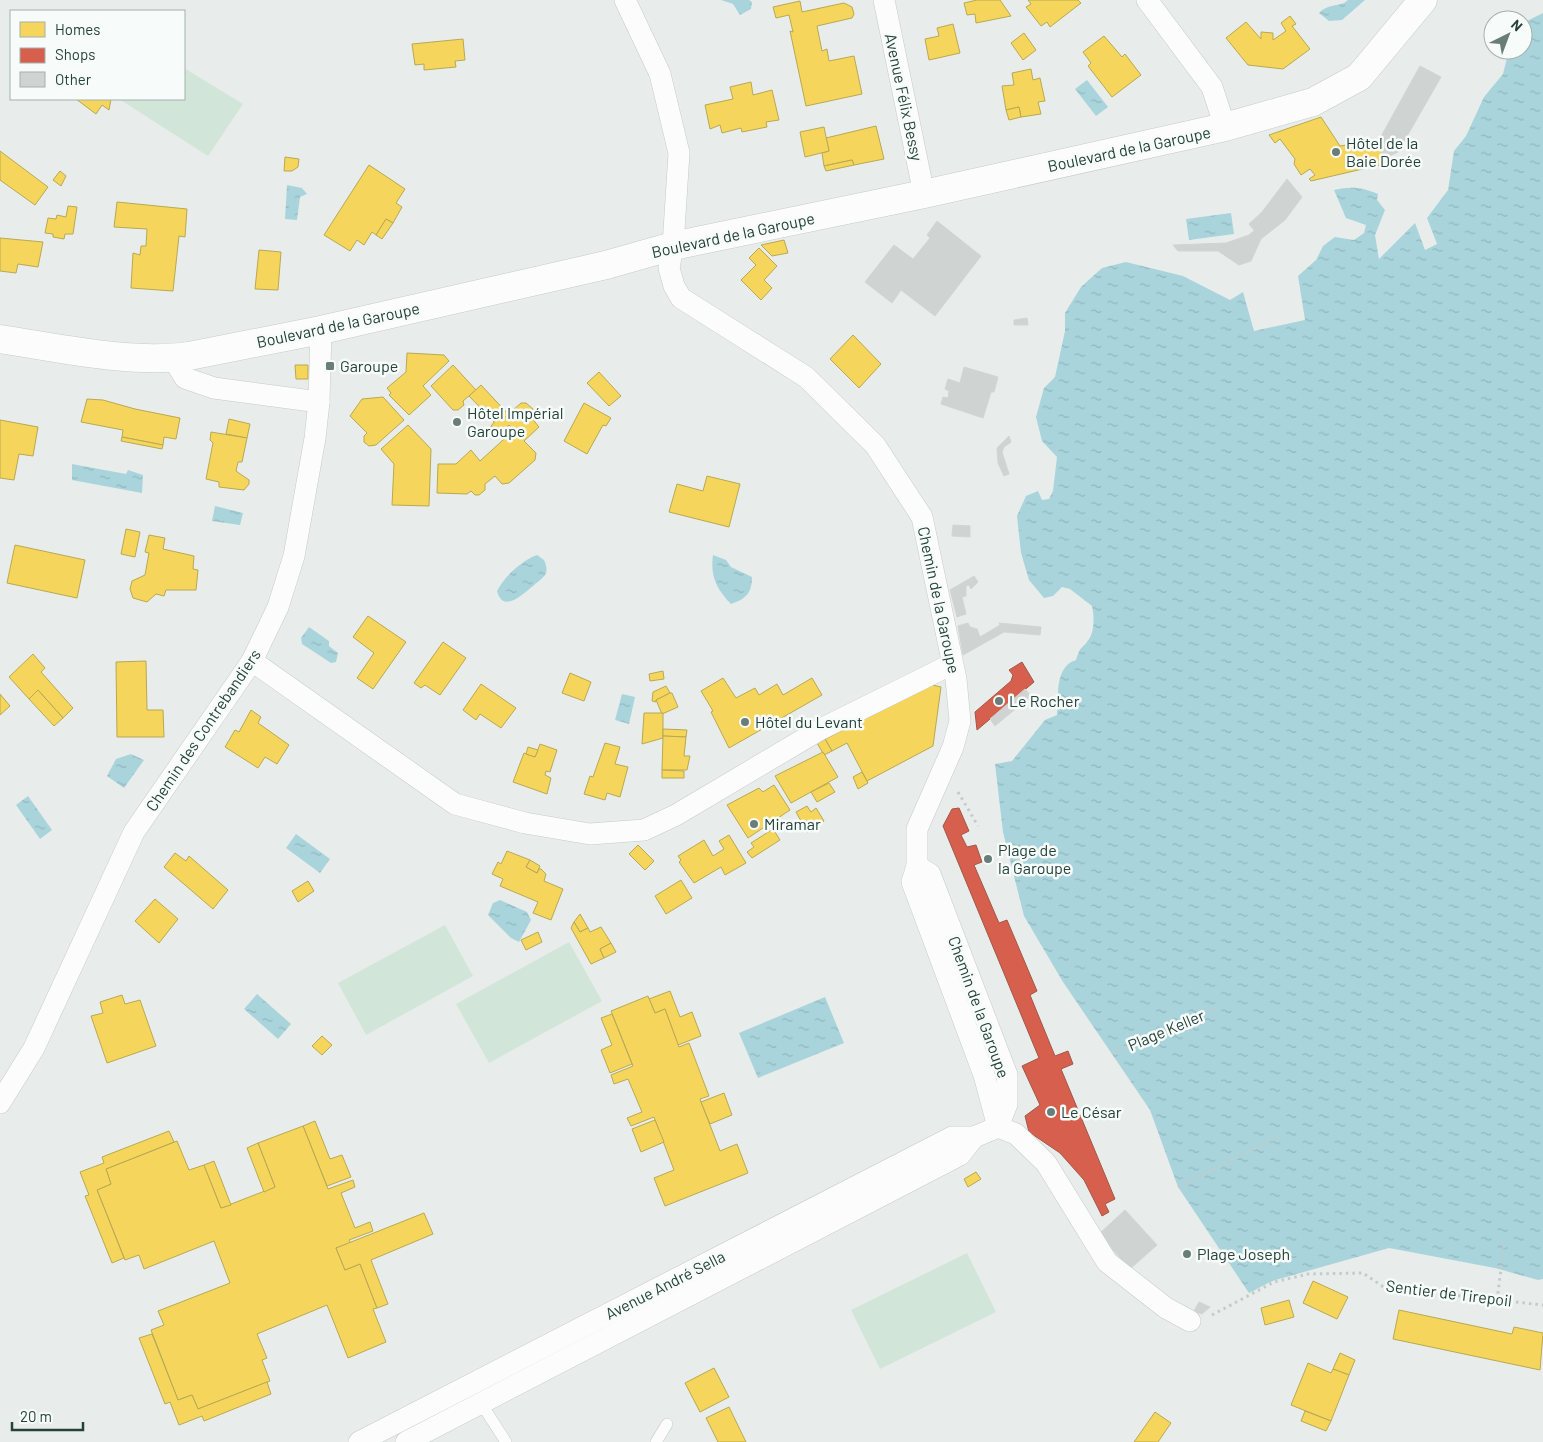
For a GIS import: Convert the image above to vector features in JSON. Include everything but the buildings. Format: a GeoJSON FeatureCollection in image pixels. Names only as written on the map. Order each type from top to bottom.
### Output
{"type":"FeatureCollection","features":[{"type":"Feature","properties":{"kind":"street","name":"Chemin de la Garoupe"},"geometry":{"type":"LineString","coordinates":[[625,0],[660,74],[679,153],[673,246],[669,268],[674,286],[681,298],[806,377],[875,445],[922,518],[958,697],[960,730],[917,829],[917,866],[930,874],[1007,1076],[1007,1104],[998,1127]]}},
{"type":"Feature","properties":{"kind":"street","name":"Avenue Félix Bessy"},"geometry":{"type":"LineString","coordinates":[[884,0],[924,194]]}},
{"type":"Feature","properties":{"kind":"street"},"geometry":{"type":"LineString","coordinates":[[1147,0],[1212,87],[1225,127]]}},
{"type":"Feature","properties":{"kind":"street","name":"Boulevard de la Garoupe"},"geometry":{"type":"LineString","coordinates":[[0,340],[102,354],[173,358],[321,330],[606,265],[673,246],[924,194],[1225,127],[1313,102],[1359,77],[1423,0]]}},
{"type":"Feature","properties":{"kind":"street","name":"Chemin des Contrebandiers"},"geometry":{"type":"LineString","coordinates":[[0,1103],[34,1048],[134,832],[252,661],[278,607],[294,556],[319,402],[321,330]]}},
{"type":"Feature","properties":{"kind":"street"},"geometry":{"type":"LineString","coordinates":[[173,358],[185,378],[214,388],[319,402]]}},
{"type":"Feature","properties":{"kind":"street"},"geometry":{"type":"LineString","coordinates":[[252,661],[455,804],[525,823],[590,834],[644,830],[676,815],[821,729],[952,664]]}},
{"type":"Feature","properties":{"kind":"street"},"geometry":{"type":"LineString","coordinates":[[998,1127],[1016,1134],[1046,1163],[1107,1262],[1166,1308],[1190,1321]]}},
{"type":"Feature","properties":{"kind":"street","name":"Avenue André Sella"},"geometry":{"type":"LineString","coordinates":[[359,1442],[952,1137],[974,1137],[998,1127]]}},
{"type":"Feature","properties":{"kind":"street","name":"Avenue André Sella"},"geometry":{"type":"LineString","coordinates":[[406,1442],[960,1155],[974,1137]]}},
{"type":"Feature","properties":{"kind":"lane"},"geometry":{"type":"LineString","coordinates":[[471,1385],[506,1442]]}},
{"type":"Feature","properties":{"kind":"lane"},"geometry":{"type":"LineString","coordinates":[[656,1442],[667,1424]]}},
{"type":"Feature","properties":{"kind":"path","name":"Plage Keller"},"geometry":{"type":"LineString","coordinates":[[1112,1053],[1219,1008]]}},
{"type":"Feature","properties":{"kind":"path"},"geometry":{"type":"LineString","coordinates":[[1178,1187],[1278,1138]]}},
{"type":"Feature","properties":{"kind":"path"},"geometry":{"type":"LineString","coordinates":[[1497,1300],[1504,1246]]}},
{"type":"Feature","properties":{"kind":"path","name":"Sentier de Tirepoil"},"geometry":{"type":"LineString","coordinates":[[1190,1321],[1200,1321],[1274,1282],[1308,1274],[1363,1273],[1385,1288],[1543,1305]]}},
{"type":"Feature","properties":{"kind":"green space"},"geometry":{"type":"Polygon","coordinates":[[[185,69],[243,104],[208,156],[121,100],[185,100],[185,69]]]}},
{"type":"Feature","properties":{"kind":"green space"},"geometry":{"type":"Polygon","coordinates":[[[445,925],[473,976],[366,1035],[338,983],[445,925]]]}},
{"type":"Feature","properties":{"kind":"green space"},"geometry":{"type":"Polygon","coordinates":[[[569,942],[602,1001],[489,1063],[456,1004],[569,942]]]}},
{"type":"Feature","properties":{"kind":"green space"},"geometry":{"type":"Polygon","coordinates":[[[967,1253],[996,1312],[880,1369],[851,1310],[967,1253]]]}},
{"type":"Feature","properties":{"kind":"water"},"geometry":{"type":"Polygon","coordinates":[[[721,0],[749,0],[752,2],[751,9],[740,15],[733,4],[721,0]]]}},
{"type":"Feature","properties":{"kind":"water"},"geometry":{"type":"Polygon","coordinates":[[[1348,0],[1365,0],[1342,20],[1329,21],[1319,13],[1327,7],[1342,4],[1348,0]]]}},
{"type":"Feature","properties":{"kind":"water"},"geometry":{"type":"Polygon","coordinates":[[[1543,13],[1543,1279],[1538,1280],[1495,1268],[1389,1248],[1272,1281],[1249,1293],[1178,1187],[1150,1110],[1063,982],[1024,916],[1003,832],[995,764],[1012,761],[1045,720],[1057,715],[1061,675],[1069,664],[1076,660],[1080,649],[1089,639],[1094,622],[1092,606],[1070,589],[1062,587],[1053,596],[1044,598],[1029,580],[1021,553],[1017,516],[1026,496],[1038,491],[1042,500],[1049,499],[1053,491],[1057,457],[1042,441],[1036,417],[1044,388],[1055,377],[1065,331],[1065,313],[1081,287],[1102,268],[1126,262],[1183,276],[1230,300],[1243,292],[1254,331],[1305,320],[1298,276],[1316,260],[1323,246],[1335,237],[1354,240],[1364,233],[1366,225],[1346,218],[1334,190],[1356,188],[1378,194],[1377,200],[1385,210],[1375,235],[1379,259],[1415,223],[1425,250],[1437,244],[1427,218],[1448,190],[1454,151],[1466,136],[1484,97],[1503,74],[1506,60],[1533,60],[1533,18],[1543,13]]]}},
{"type":"Feature","properties":{"kind":"water"},"geometry":{"type":"Polygon","coordinates":[[[1087,80],[1108,107],[1096,116],[1075,89],[1087,80]]]}},
{"type":"Feature","properties":{"kind":"water"},"geometry":{"type":"Polygon","coordinates":[[[287,185],[302,188],[307,194],[300,197],[297,220],[285,219],[287,185]]]}},
{"type":"Feature","properties":{"kind":"water"},"geometry":{"type":"Polygon","coordinates":[[[1231,213],[1234,234],[1189,240],[1186,219],[1231,213]]]}},
{"type":"Feature","properties":{"kind":"water"},"geometry":{"type":"Polygon","coordinates":[[[72,464],[126,474],[128,470],[143,475],[142,493],[72,480],[72,464]]]}},
{"type":"Feature","properties":{"kind":"water"},"geometry":{"type":"Polygon","coordinates":[[[215,506],[243,513],[240,525],[212,521],[215,506]]]}},
{"type":"Feature","properties":{"kind":"water"},"geometry":{"type":"Polygon","coordinates":[[[537,555],[544,560],[547,569],[545,575],[514,600],[508,602],[500,598],[497,591],[509,575],[519,565],[537,555]]]}},
{"type":"Feature","properties":{"kind":"water"},"geometry":{"type":"Polygon","coordinates":[[[713,555],[726,560],[731,567],[752,577],[751,587],[747,595],[741,600],[731,604],[718,588],[713,570],[713,555]]]}},
{"type":"Feature","properties":{"kind":"water"},"geometry":{"type":"Polygon","coordinates":[[[309,627],[329,641],[329,646],[338,653],[336,662],[331,663],[302,644],[301,638],[309,627]]]}},
{"type":"Feature","properties":{"kind":"water"},"geometry":{"type":"Polygon","coordinates":[[[622,694],[635,697],[629,724],[615,720],[622,694]]]}},
{"type":"Feature","properties":{"kind":"water"},"geometry":{"type":"Polygon","coordinates":[[[131,754],[144,760],[124,788],[107,776],[116,759],[131,754]]]}},
{"type":"Feature","properties":{"kind":"water"},"geometry":{"type":"Polygon","coordinates":[[[28,796],[52,830],[40,839],[16,805],[28,796]]]}},
{"type":"Feature","properties":{"kind":"water"},"geometry":{"type":"Polygon","coordinates":[[[296,834],[330,859],[320,873],[286,848],[296,834]]]}},
{"type":"Feature","properties":{"kind":"water"},"geometry":{"type":"Polygon","coordinates":[[[500,900],[527,912],[531,920],[519,942],[511,938],[488,915],[493,903],[500,900]]]}},
{"type":"Feature","properties":{"kind":"water"},"geometry":{"type":"Polygon","coordinates":[[[257,994],[291,1024],[278,1039],[244,1009],[257,994]]]}},
{"type":"Feature","properties":{"kind":"water"},"geometry":{"type":"Polygon","coordinates":[[[825,997],[844,1043],[758,1078],[739,1033],[825,997]]]}},
{"type":"Feature","properties":{"kind":"place","name":"Hôtel de la Baie Dorée"},"geometry":{"type":"Point","coordinates":[1336,152]}},
{"type":"Feature","properties":{"kind":"place","name":"Garoupe"},"geometry":{"type":"Point","coordinates":[330,366]}},
{"type":"Feature","properties":{"kind":"place","name":"Hôtel Impérial Garoupe"},"geometry":{"type":"Point","coordinates":[457,422]}},
{"type":"Feature","properties":{"kind":"place","name":"Le Rocher"},"geometry":{"type":"Point","coordinates":[999,701]}},
{"type":"Feature","properties":{"kind":"place","name":"Hôtel du Levant"},"geometry":{"type":"Point","coordinates":[745,722]}},
{"type":"Feature","properties":{"kind":"place","name":"Miramar"},"geometry":{"type":"Point","coordinates":[754,824]}},
{"type":"Feature","properties":{"kind":"place","name":"Plage de la Garoupe"},"geometry":{"type":"Point","coordinates":[988,859]}},
{"type":"Feature","properties":{"kind":"place","name":"Le César"},"geometry":{"type":"Point","coordinates":[1051,1112]}},
{"type":"Feature","properties":{"kind":"place","name":"Plage Joseph"},"geometry":{"type":"Point","coordinates":[1187,1254]}}]}
